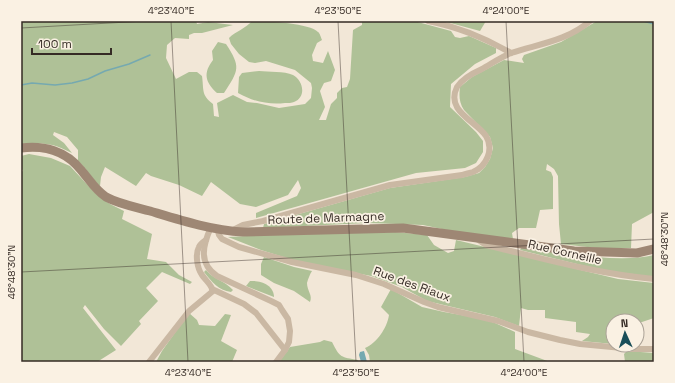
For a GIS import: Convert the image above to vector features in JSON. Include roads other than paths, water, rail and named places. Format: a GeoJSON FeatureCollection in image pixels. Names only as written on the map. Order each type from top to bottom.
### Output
{"type":"FeatureCollection","features":[{"type":"Feature","properties":{"kind":"street"},"geometry":{"type":"LineString","coordinates":[[428,21],[465,30],[512,53]]}},
{"type":"Feature","properties":{"kind":"street"},"geometry":{"type":"LineString","coordinates":[[231,231],[243,225],[263,221],[390,185],[462,175],[480,168],[489,153],[487,137],[457,107],[455,102],[457,88],[472,74],[512,53],[543,45],[563,37],[590,21]]}},
{"type":"Feature","properties":{"kind":"street","name":"Route de Marmagne"},"geometry":{"type":"LineString","coordinates":[[21,148],[43,147],[57,151],[69,158],[81,169],[97,190],[106,197],[123,204],[181,220],[231,231],[404,228],[574,251],[636,253],[654,249]]}},
{"type":"Feature","properties":{"kind":"street"},"geometry":{"type":"LineString","coordinates":[[214,227],[199,246],[197,255],[198,266],[201,274],[212,289],[244,304],[256,313],[285,350]]}},
{"type":"Feature","properties":{"kind":"street","name":"Rue des Riaux"},"geometry":{"type":"LineString","coordinates":[[214,227],[222,239],[239,247],[305,265],[356,275],[384,284],[438,307],[498,321],[528,332],[580,344],[633,349],[654,349]]}},
{"type":"Feature","properties":{"kind":"street","name":"Rue Corneille"},"geometry":{"type":"LineString","coordinates":[[474,238],[486,245],[552,261],[626,277],[654,280]]}},
{"type":"Feature","properties":{"kind":"street"},"geometry":{"type":"LineString","coordinates":[[206,239],[204,259],[211,272],[279,305],[288,319],[290,331],[289,342],[276,362]]}},
{"type":"Feature","properties":{"kind":"street"},"geometry":{"type":"LineString","coordinates":[[149,362],[185,315],[213,291],[212,289]]}},
{"type":"Feature","properties":{"kind":"water"},"geometry":{"type":"Polygon","coordinates":[[[364,351],[367,362],[361,362],[359,355],[360,352],[364,351]]]}},
{"type":"Feature","properties":{"kind":"waterway"},"geometry":{"type":"LineString","coordinates":[[643,21],[654,24]]}},
{"type":"Feature","properties":{"kind":"waterway"},"geometry":{"type":"LineString","coordinates":[[21,85],[32,83],[55,85],[72,83],[88,79],[105,71],[129,64],[150,55]]}}]}
